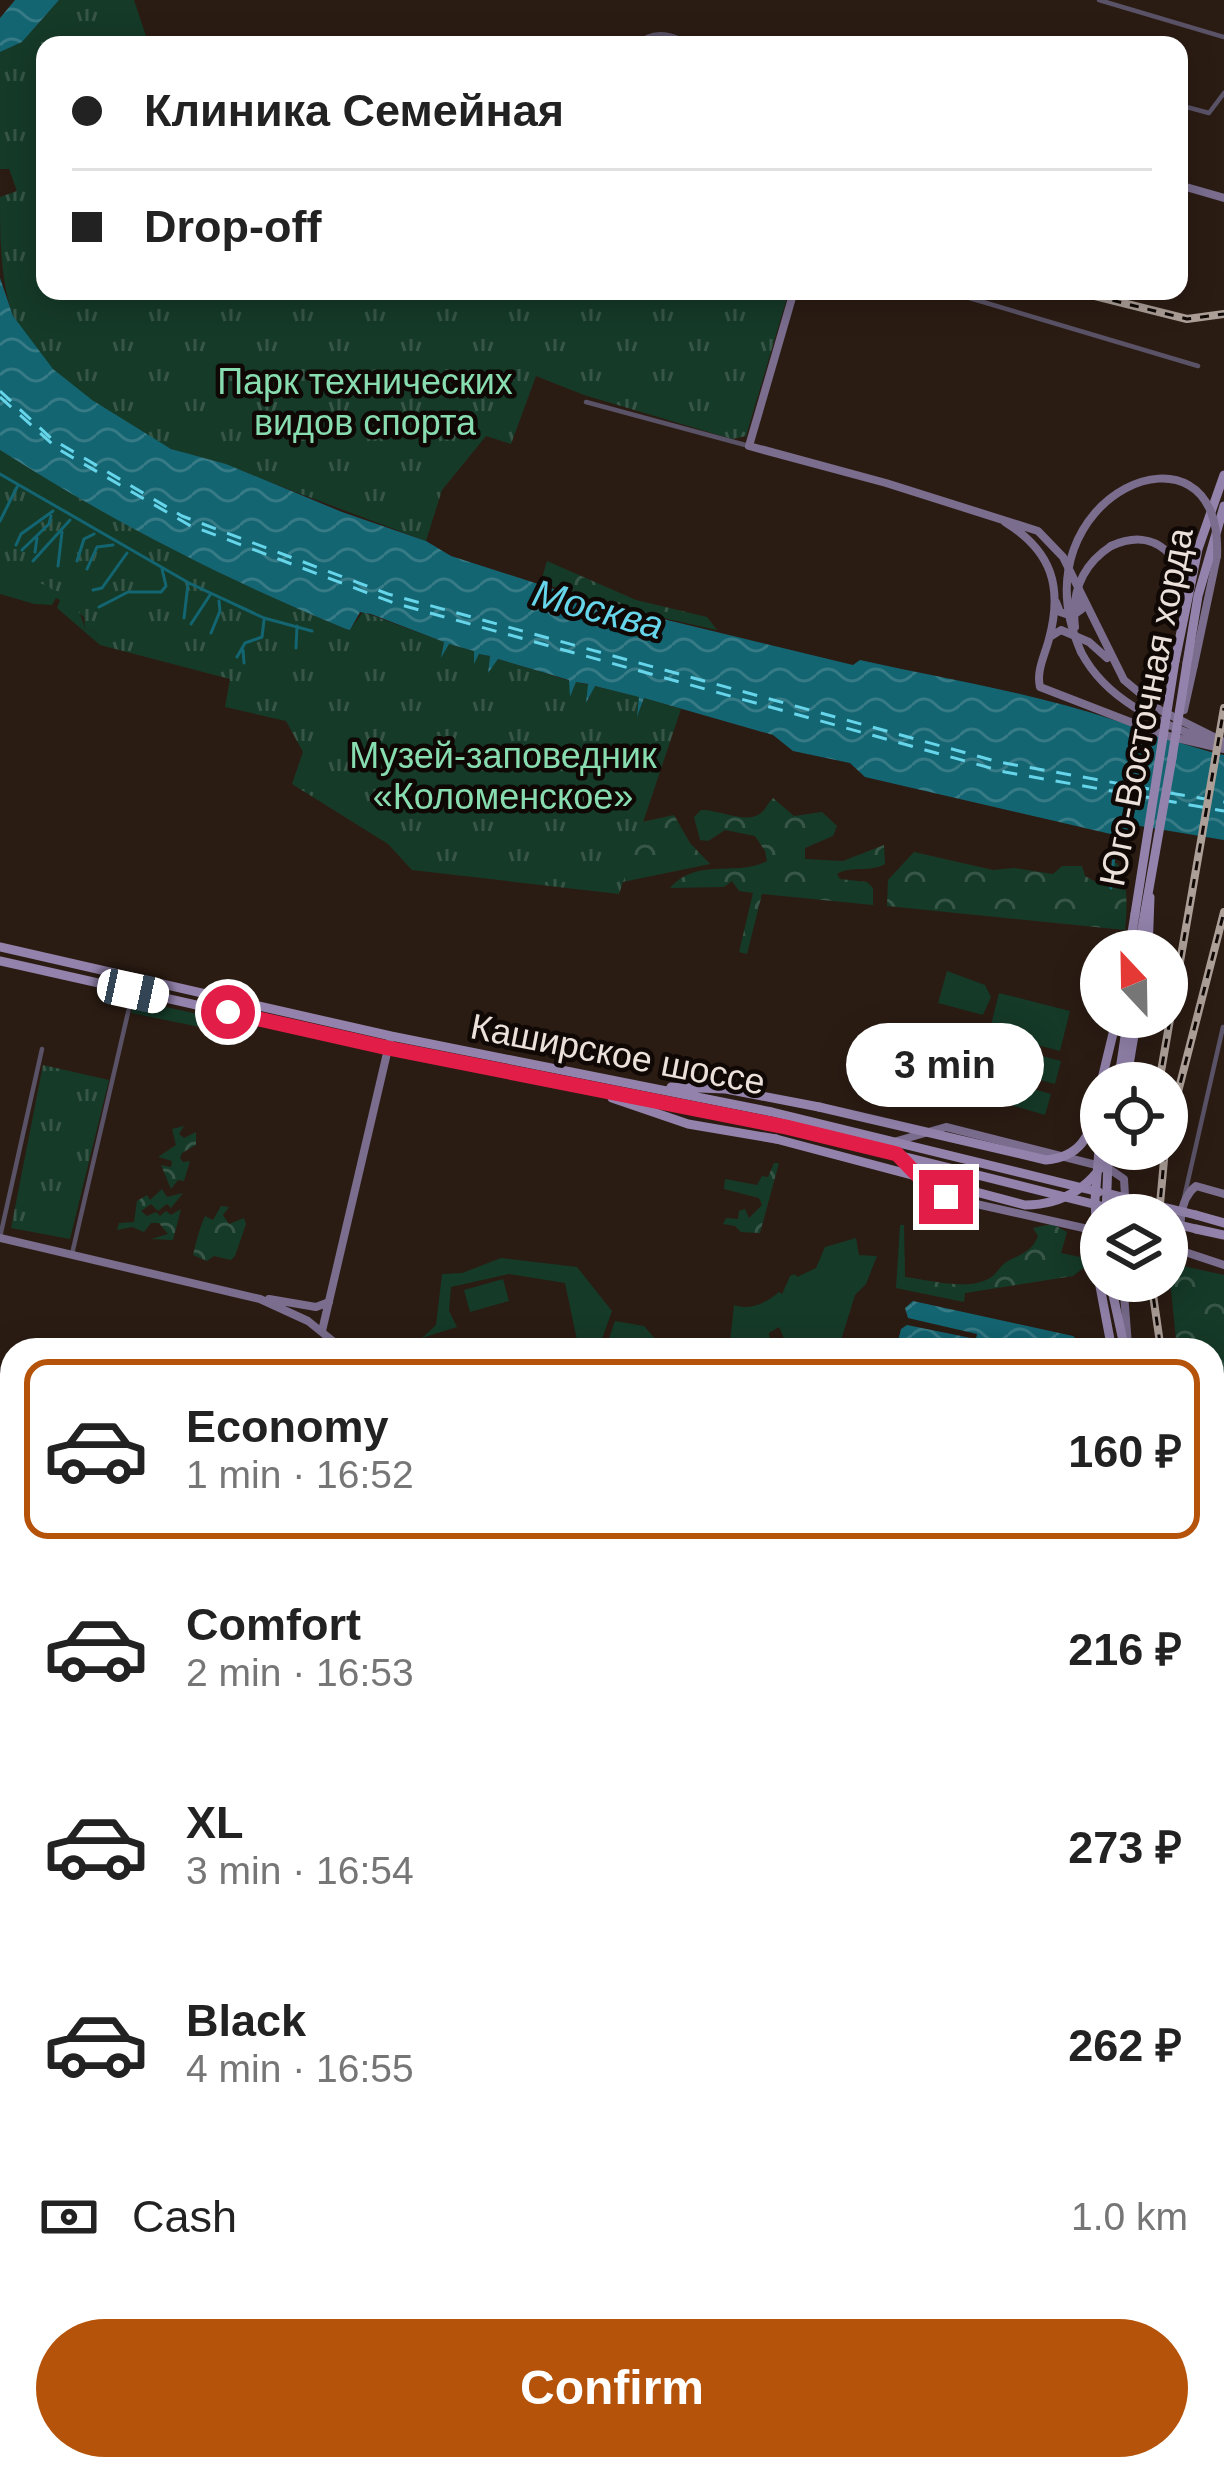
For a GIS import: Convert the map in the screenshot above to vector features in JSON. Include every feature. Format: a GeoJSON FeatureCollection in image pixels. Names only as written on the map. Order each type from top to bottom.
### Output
{"type":"FeatureCollection","features":[{"type":"Feature","properties":{"kind":"main road"},"geometry":{"type":"LineString","coordinates":[[1188,188],[1224,195]]}},
{"type":"Feature","properties":{"kind":"main road"},"geometry":{"type":"LineString","coordinates":[[791,300],[749,446],[1038,531],[1063,557],[1116,668]]}},
{"type":"Feature","properties":{"kind":"main road","name":"Юго-Восточная хорда"},"geometry":{"type":"LineString","coordinates":[[1137,930],[1172,758],[1185,663],[1181,626],[1198,549],[1224,476]]}},
{"type":"Feature","properties":{"kind":"main road"},"geometry":{"type":"LineString","coordinates":[[1185,663],[1217,556],[1217,512],[1196,485],[1159,477],[1116,498],[1091,524],[1071,566],[1067,607],[1081,652],[1094,674],[1125,703],[1224,746]]}},
{"type":"Feature","properties":{"kind":"main road","name":"Юго-Восточная хорда"},"geometry":{"type":"LineString","coordinates":[[1137,930],[1198,596],[1224,506]]}},
{"type":"Feature","properties":{"kind":"main road"},"geometry":{"type":"LineString","coordinates":[[999,518],[1025,535],[1052,568],[1056,600],[1037,678],[1040,687],[1164,735],[1224,746]]}},
{"type":"Feature","properties":{"kind":"main road"},"geometry":{"type":"LineString","coordinates":[[1081,652],[1074,622],[1079,582],[1093,560],[1112,546],[1143,539],[1170,552],[1184,578],[1181,626]]}},
{"type":"Feature","properties":{"kind":"main road"},"geometry":{"type":"LineString","coordinates":[[1056,600],[1063,614],[1075,615],[1083,606],[1080,593]]}},
{"type":"Feature","properties":{"kind":"main road"},"geometry":{"type":"LineString","coordinates":[[1049,639],[1058,631],[1072,632],[1100,649],[1138,694],[1224,746]]}},
{"type":"Feature","properties":{"kind":"main road"},"geometry":{"type":"LineString","coordinates":[[1148,880],[1148,930]]}},
{"type":"Feature","properties":{"kind":"main road","name":"Каширское шоссе"},"geometry":{"type":"LineString","coordinates":[[0,947],[584,1088],[786,1127],[1080,1203]]}},
{"type":"Feature","properties":{"kind":"main road","name":"Каширское шоссе"},"geometry":{"type":"LineString","coordinates":[[0,961],[389,1042],[648,1086],[958,1155],[1224,1223]]}},
{"type":"Feature","properties":{"kind":"main road"},"geometry":{"type":"LineString","coordinates":[[322,1331],[389,1042]]}},
{"type":"Feature","properties":{"kind":"main road"},"geometry":{"type":"LineString","coordinates":[[648,1086],[726,1089],[1046,1160],[1070,1154],[1080,1143]]}},
{"type":"Feature","properties":{"kind":"main road"},"geometry":{"type":"LineString","coordinates":[[584,1088],[669,1119],[802,1143],[992,1199],[1054,1202],[1077,1191],[1099,1170]]}},
{"type":"Feature","properties":{"kind":"main road"},"geometry":{"type":"LineString","coordinates":[[896,1141],[946,1127],[1113,1170],[1126,1183],[1126,1194]]}},
{"type":"Feature","properties":{"kind":"main road"},"geometry":{"type":"LineString","coordinates":[[958,1155],[949,1137],[965,1132]]}},
{"type":"Feature","properties":{"kind":"main road"},"geometry":{"type":"LineString","coordinates":[[897,1154],[930,1188],[953,1198]]}},
{"type":"Feature","properties":{"kind":"main road"},"geometry":{"type":"LineString","coordinates":[[956,1169],[945,1172],[936,1184],[941,1193],[1080,1227]]}},
{"type":"Feature","properties":{"kind":"main road"},"geometry":{"type":"LineString","coordinates":[[1097,1170],[1096,1245],[1110,1338]]}},
{"type":"Feature","properties":{"kind":"main road"},"geometry":{"type":"LineString","coordinates":[[1188,1194],[1196,1186],[1224,1194]]}},
{"type":"Feature","properties":{"kind":"main road"},"geometry":{"type":"LineString","coordinates":[[1188,1227],[1224,1235]]}},
{"type":"Feature","properties":{"kind":"main road"},"geometry":{"type":"LineString","coordinates":[[0,1238],[260,1299],[316,1307],[330,1301]]}},
{"type":"Feature","properties":{"kind":"main road"},"geometry":{"type":"LineString","coordinates":[[1188,1253],[1224,1265]]}},
{"type":"Feature","properties":{"kind":"main road"},"geometry":{"type":"LineString","coordinates":[[260,1299],[308,1321],[330,1338]]}},
{"type":"Feature","properties":{"kind":"main road"},"geometry":{"type":"LineString","coordinates":[[1115,1302],[1124,1338]]}},
{"type":"Feature","properties":{"kind":"main road"},"geometry":{"type":"LineString","coordinates":[[1124,1302],[1126,1338]]}},
{"type":"Feature","properties":{"kind":"main road"},"geometry":{"type":"LineString","coordinates":[[308,1321],[326,1318]]}},
{"type":"Feature","properties":{"kind":"street"},"geometry":{"type":"LineString","coordinates":[[1099,0],[1224,37]]}},
{"type":"Feature","properties":{"kind":"street"},"geometry":{"type":"LineString","coordinates":[[1188,108],[1210,113],[1224,93]]}},
{"type":"Feature","properties":{"kind":"street"},"geometry":{"type":"LineString","coordinates":[[976,300],[1198,367]]}},
{"type":"Feature","properties":{"kind":"street"},"geometry":{"type":"LineString","coordinates":[[586,402],[749,446]]}},
{"type":"Feature","properties":{"kind":"street"},"geometry":{"type":"LineString","coordinates":[[72,1255],[133,991]]}},
{"type":"Feature","properties":{"kind":"street"},"geometry":{"type":"LineString","coordinates":[[1185,1194],[1223,1027]]}},
{"type":"Feature","properties":{"kind":"street"},"geometry":{"type":"LineString","coordinates":[[0,1238],[42,1049]]}},
{"type":"Feature","properties":{"kind":"green space","name":"Парк технических видов спорта"},"geometry":{"type":"Polygon","coordinates":[[[59,0],[134,0],[146,36],[36,36],[36,300],[786,300],[746,436],[732,439],[536,376],[511,444],[486,436],[442,490],[426,541],[223,463],[169,448],[79,392],[39,354],[12,313],[5,285],[0,197],[17,191],[9,169],[0,169],[0,52],[22,42],[59,0]]]}},
{"type":"Feature","properties":{"kind":"green space","name":"Музей-заповедник «Коломенское»"},"geometry":{"type":"Polygon","coordinates":[[[0,450],[169,547],[346,629],[363,612],[444,642],[442,656],[448,644],[475,651],[475,662],[479,654],[490,656],[488,672],[498,659],[570,681],[570,697],[576,682],[589,685],[588,701],[594,686],[640,697],[638,715],[644,698],[681,709],[619,894],[412,870],[388,844],[292,784],[303,752],[286,721],[225,707],[230,679],[100,645],[100,635],[85,628],[84,617],[48,586],[0,570],[0,450]]]}},
{"type":"Feature","properties":{"kind":"green space"},"geometry":{"type":"Polygon","coordinates":[[[547,561],[636,600],[707,617],[717,630],[597,603],[541,582],[547,561]]]}},
{"type":"Feature","properties":{"kind":"green space"},"geometry":{"type":"Polygon","coordinates":[[[0,569],[71,588],[85,628],[100,635],[100,645],[57,608],[60,600],[56,598],[52,605],[34,604],[0,594],[0,569]]]}},
{"type":"Feature","properties":{"kind":"green space"},"geometry":{"type":"Polygon","coordinates":[[[773,798],[794,816],[822,812],[837,826],[833,836],[805,848],[805,859],[843,861],[884,845],[885,864],[837,874],[840,879],[867,882],[873,888],[873,905],[762,894],[747,954],[739,952],[753,893],[739,891],[732,881],[724,887],[670,888],[692,873],[767,861],[755,836],[725,830],[708,841],[700,840],[694,817],[701,810],[755,816],[773,798]]]}},
{"type":"Feature","properties":{"kind":"green space"},"geometry":{"type":"Polygon","coordinates":[[[674,815],[690,843],[710,864],[608,885],[637,823],[674,815]]]}},
{"type":"Feature","properties":{"kind":"green space"},"geometry":{"type":"Polygon","coordinates":[[[914,852],[993,870],[1053,874],[1062,866],[1082,866],[1085,876],[1098,883],[1105,876],[1106,864],[1117,863],[1125,887],[1125,930],[887,906],[888,880],[914,852]]]}},
{"type":"Feature","properties":{"kind":"green space"},"geometry":{"type":"Polygon","coordinates":[[[947,971],[985,985],[991,997],[983,1015],[938,1003],[947,971]]]}},
{"type":"Feature","properties":{"kind":"green space"},"geometry":{"type":"Polygon","coordinates":[[[999,993],[1070,1011],[1060,1051],[989,1033],[999,993]]]}},
{"type":"Feature","properties":{"kind":"green space"},"geometry":{"type":"Polygon","coordinates":[[[140,1001],[233,1022],[241,1027],[239,1035],[131,1013],[140,1001]]]}},
{"type":"Feature","properties":{"kind":"green space"},"geometry":{"type":"Polygon","coordinates":[[[984,1041],[1061,1061],[1055,1084],[978,1064],[984,1041]]]}},
{"type":"Feature","properties":{"kind":"green space"},"geometry":{"type":"Polygon","coordinates":[[[43,1065],[109,1080],[70,1239],[11,1228],[43,1065]]]}},
{"type":"Feature","properties":{"kind":"green space"},"geometry":{"type":"Polygon","coordinates":[[[975,1072],[1051,1094],[1045,1115],[969,1093],[975,1072]]]}},
{"type":"Feature","properties":{"kind":"green space"},"geometry":{"type":"Polygon","coordinates":[[[184,1126],[179,1134],[184,1138],[196,1132],[196,1145],[182,1153],[183,1162],[190,1161],[184,1181],[178,1180],[171,1189],[161,1165],[171,1167],[172,1161],[158,1157],[176,1145],[172,1129],[184,1126]]]}},
{"type":"Feature","properties":{"kind":"green space"},"geometry":{"type":"Polygon","coordinates":[[[774,1163],[779,1163],[760,1233],[723,1224],[726,1218],[738,1219],[739,1211],[745,1209],[749,1218],[762,1205],[759,1198],[724,1189],[725,1179],[757,1185],[762,1176],[768,1177],[774,1163]]]}},
{"type":"Feature","properties":{"kind":"green space"},"geometry":{"type":"Polygon","coordinates":[[[162,1189],[167,1197],[183,1193],[171,1208],[167,1204],[158,1211],[151,1204],[141,1211],[160,1216],[181,1209],[173,1240],[151,1239],[168,1234],[159,1223],[151,1223],[144,1232],[132,1227],[117,1230],[119,1223],[134,1222],[137,1201],[147,1195],[150,1200],[162,1189]]]}},
{"type":"Feature","properties":{"kind":"green space"},"geometry":{"type":"Polygon","coordinates":[[[221,1206],[229,1207],[223,1215],[229,1224],[244,1218],[246,1224],[231,1260],[214,1256],[207,1261],[193,1255],[205,1216],[213,1220],[221,1206]]]}},
{"type":"Feature","properties":{"kind":"green space"},"geometry":{"type":"Polygon","coordinates":[[[1052,1224],[1067,1232],[1061,1253],[1080,1257],[1080,1271],[1073,1276],[965,1293],[964,1302],[896,1288],[900,1225],[904,1225],[905,1277],[963,1284],[985,1280],[1026,1252],[1038,1236],[1033,1228],[1052,1224]]]}},
{"type":"Feature","properties":{"kind":"green space"},"geometry":{"type":"Polygon","coordinates":[[[856,1238],[859,1255],[877,1256],[866,1284],[855,1295],[842,1338],[784,1338],[779,1327],[769,1333],[770,1338],[730,1338],[734,1305],[752,1306],[782,1294],[790,1276],[816,1268],[825,1247],[856,1238]]]}},
{"type":"Feature","properties":{"kind":"green space"},"geometry":{"type":"Polygon","coordinates":[[[501,1258],[577,1267],[612,1311],[602,1338],[576,1338],[565,1283],[509,1274],[451,1287],[449,1311],[457,1327],[422,1338],[436,1325],[442,1274],[462,1273],[501,1258]]]}},
{"type":"Feature","properties":{"kind":"green space"},"geometry":{"type":"Polygon","coordinates":[[[1188,1267],[1224,1275],[1224,1338],[1176,1338],[1172,1302],[1188,1302],[1188,1267]]]}},
{"type":"Feature","properties":{"kind":"green space"},"geometry":{"type":"Polygon","coordinates":[[[503,1279],[509,1301],[470,1312],[464,1290],[503,1279]]]}},
{"type":"Feature","properties":{"kind":"green space"},"geometry":{"type":"Polygon","coordinates":[[[615,1321],[644,1326],[654,1338],[609,1338],[615,1321]]]}},
{"type":"Feature","properties":{"kind":"water"},"geometry":{"type":"Polygon","coordinates":[[[15,0],[59,0],[22,42],[0,52],[0,18],[15,0]]]}},
{"type":"Feature","properties":{"kind":"water","name":"Москва"},"geometry":{"type":"Polygon","coordinates":[[[0,278],[13,316],[53,369],[92,400],[171,449],[226,464],[426,541],[451,556],[597,603],[853,665],[860,660],[1022,694],[1224,755],[1224,840],[1140,826],[1115,835],[865,777],[850,763],[793,751],[773,735],[644,698],[637,717],[639,697],[595,686],[586,703],[588,684],[576,682],[570,697],[569,680],[498,659],[488,673],[490,656],[479,654],[474,664],[474,651],[449,644],[441,658],[444,642],[371,614],[360,612],[350,630],[256,590],[126,525],[0,450],[0,278]]]}},
{"type":"Feature","properties":{"kind":"water"},"geometry":{"type":"Polygon","coordinates":[[[913,1301],[1075,1338],[976,1338],[977,1334],[908,1318],[905,1308],[913,1301]]]}},
{"type":"Feature","properties":{"kind":"water"},"geometry":{"type":"Polygon","coordinates":[[[907,1325],[971,1338],[899,1338],[907,1325]]]}},
{"type":"Feature","properties":{"kind":"waterway"},"geometry":{"type":"LineString","coordinates":[[0,474],[189,583],[264,618],[312,631]]}},
{"type":"Feature","properties":{"kind":"waterway"},"geometry":{"type":"LineString","coordinates":[[0,521],[17,487]]}},
{"type":"Feature","properties":{"kind":"waterway"},"geometry":{"type":"LineString","coordinates":[[16,545],[21,534],[53,511]]}},
{"type":"Feature","properties":{"kind":"waterway"},"geometry":{"type":"LineString","coordinates":[[22,550],[49,524],[51,516]]}},
{"type":"Feature","properties":{"kind":"waterway"},"geometry":{"type":"LineString","coordinates":[[33,561],[70,520]]}},
{"type":"Feature","properties":{"kind":"waterway"},"geometry":{"type":"LineString","coordinates":[[58,566],[62,532]]}},
{"type":"Feature","properties":{"kind":"waterway"},"geometry":{"type":"LineString","coordinates":[[77,561],[84,539],[94,534]]}},
{"type":"Feature","properties":{"kind":"waterway"},"geometry":{"type":"LineString","coordinates":[[35,552],[37,538]]}},
{"type":"Feature","properties":{"kind":"waterway"},"geometry":{"type":"LineString","coordinates":[[87,569],[97,547],[113,545]]}},
{"type":"Feature","properties":{"kind":"waterway"},"geometry":{"type":"LineString","coordinates":[[93,590],[102,588],[127,553]]}},
{"type":"Feature","properties":{"kind":"waterway"},"geometry":{"type":"LineString","coordinates":[[99,607],[128,592],[161,592],[166,586],[162,569]]}},
{"type":"Feature","properties":{"kind":"waterway"},"geometry":{"type":"LineString","coordinates":[[184,618],[188,584]]}},
{"type":"Feature","properties":{"kind":"waterway"},"geometry":{"type":"LineString","coordinates":[[191,624],[210,595]]}},
{"type":"Feature","properties":{"kind":"waterway"},"geometry":{"type":"LineString","coordinates":[[211,633],[219,601]]}},
{"type":"Feature","properties":{"kind":"waterway"},"geometry":{"type":"LineString","coordinates":[[237,657],[245,643],[262,637],[264,620]]}},
{"type":"Feature","properties":{"kind":"waterway"},"geometry":{"type":"LineString","coordinates":[[296,648],[297,626]]}},
{"type":"Feature","properties":{"kind":"waterway"},"geometry":{"type":"LineString","coordinates":[[243,650],[244,663]]}},
{"type":"Feature","properties":{"kind":"waterway"},"geometry":{"type":"LineString","coordinates":[[1111,888],[1116,832]]}},
{"type":"Feature","properties":{"kind":"ferry route"},"geometry":{"type":"LineString","coordinates":[[0,391],[52,439],[182,516],[388,594],[999,762],[1149,789]]}},
{"type":"Feature","properties":{"kind":"ferry route"},"geometry":{"type":"LineString","coordinates":[[0,397],[58,449],[189,525],[394,603],[1005,772],[1224,811]]}},
{"type":"Feature","properties":{"kind":"ferry route"},"geometry":{"type":"LineString","coordinates":[[1170,793],[1224,802]]}},
{"type":"Feature","properties":{"kind":"railway"},"geometry":{"type":"LineString","coordinates":[[1111,300],[1187,319],[1224,314]]}},
{"type":"Feature","properties":{"kind":"railway"},"geometry":{"type":"LineString","coordinates":[[1163,1062],[1224,708]]}},
{"type":"Feature","properties":{"kind":"railway"},"geometry":{"type":"LineString","coordinates":[[1186,1062],[1224,912]]}},
{"type":"Feature","properties":{"kind":"railway"},"geometry":{"type":"LineString","coordinates":[[1161,1194],[1163,1170]]}},
{"type":"Feature","properties":{"kind":"railway"},"geometry":{"type":"LineString","coordinates":[[1154,1302],[1159,1338]]}},
{"type":"Feature","properties":{"kind":"route"},"geometry":{"type":"LineString","coordinates":[[228,1012],[897,1154],[930,1188],[946,1197]]}}]}
